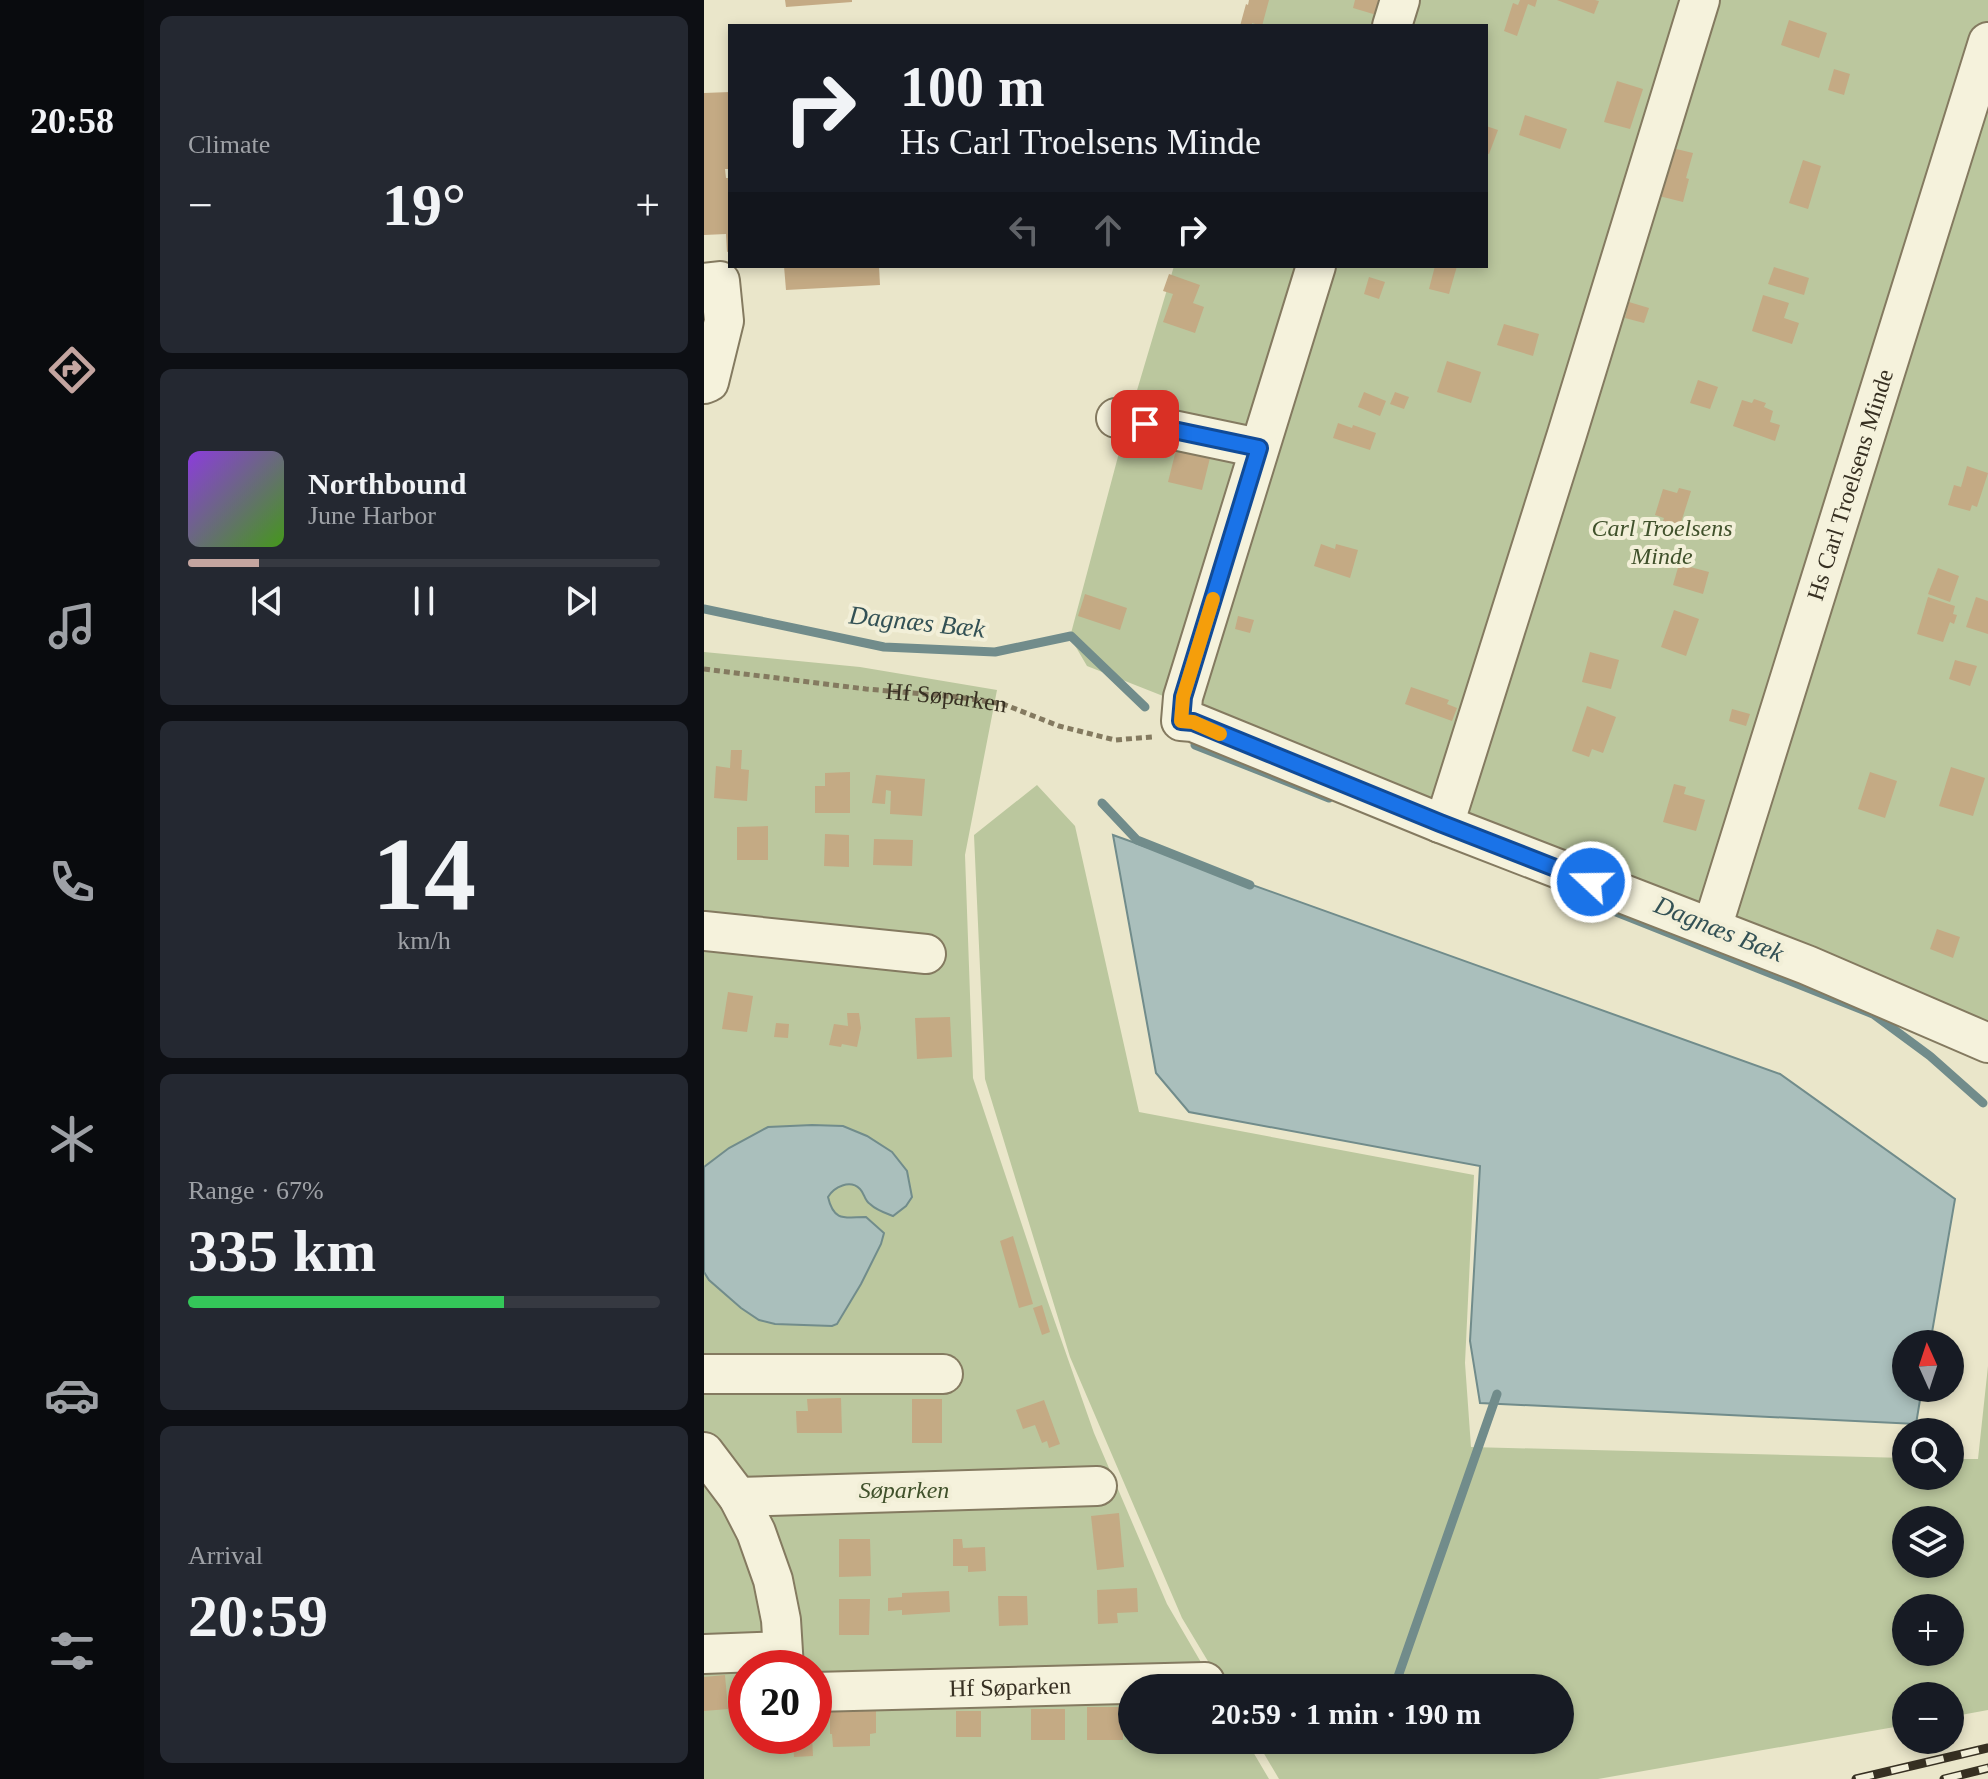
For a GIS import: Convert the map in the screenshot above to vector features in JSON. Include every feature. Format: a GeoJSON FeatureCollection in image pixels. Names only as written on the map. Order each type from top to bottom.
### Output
{"type":"FeatureCollection","features":[{"type":"Feature","properties":{"kind":"lane"},"geometry":{"type":"LineString","coordinates":[[1393,24],[1400,0]]}},
{"type":"Feature","properties":{"kind":"lane"},"geometry":{"type":"LineString","coordinates":[[1440,823],[1449,809],[1700,0]]}},
{"type":"Feature","properties":{"kind":"lane","name":"Hs Carl Troelsens Minde"},"geometry":{"type":"LineString","coordinates":[[1710,927],[1722,897],[1988,42]]}},
{"type":"Feature","properties":{"kind":"lane"},"geometry":{"type":"LineString","coordinates":[[1315,268],[1183,697],[1181,721],[1193,722],[1440,823],[1807,965],[1988,1043]]}},
{"type":"Feature","properties":{"kind":"lane"},"geometry":{"type":"LineString","coordinates":[[704,283],[720,281],[724,321],[709,382],[704,384]]}},
{"type":"Feature","properties":{"kind":"lane"},"geometry":{"type":"LineString","coordinates":[[1116,418],[1259,448]]}},
{"type":"Feature","properties":{"kind":"lane"},"geometry":{"type":"LineString","coordinates":[[704,931],[926,954]]}},
{"type":"Feature","properties":{"kind":"lane"},"geometry":{"type":"LineString","coordinates":[[704,1374],[943,1374]]}},
{"type":"Feature","properties":{"kind":"lane"},"geometry":{"type":"LineString","coordinates":[[704,1452],[738,1497],[756,1532],[773,1580],[781,1620],[782,1650]]}},
{"type":"Feature","properties":{"kind":"lane"},"geometry":{"type":"LineString","coordinates":[[738,1497],[1097,1486]]}},
{"type":"Feature","properties":{"kind":"lane"},"geometry":{"type":"LineString","coordinates":[[704,1654],[728,1656]]}},
{"type":"Feature","properties":{"kind":"lane","name":"Hf Søparken"},"geometry":{"type":"LineString","coordinates":[[832,1692],[1118,1684]]}},
{"type":"Feature","properties":{"kind":"path","name":"Hf Søparken"},"geometry":{"type":"LineString","coordinates":[[704,669],[1003,704],[1059,726],[1115,740],[1156,736],[1181,721]]}},
{"type":"Feature","properties":{"kind":"green space","name":"Carl Troelsens Minde"},"geometry":{"type":"Polygon","coordinates":[[[1253,0],[1988,0],[1988,1022],[1087,666],[1070,637],[1124,434],[1173,268],[1488,268],[1488,24],[1247,24],[1253,0]]]}},
{"type":"Feature","properties":{"kind":"green space","name":"Søparken"},"geometry":{"type":"Polygon","coordinates":[[[704,652],[860,667],[997,690],[965,855],[973,1078],[1094,1433],[1167,1604],[1208,1674],[1118,1674],[1118,1754],[1254,1754],[1269,1779],[704,1779],[704,652]]]}},
{"type":"Feature","properties":{"kind":"green space"},"geometry":{"type":"Polygon","coordinates":[[[1037,785],[1075,826],[1139,1112],[1474,1175],[1465,1363],[1471,1447],[1892,1458],[1892,1490],[1964,1490],[1964,1459],[1978,1459],[1988,1366],[1988,1710],[1964,1714],[1964,1682],[1892,1682],[1892,1727],[1598,1779],[1279,1779],[1264,1754],[1574,1754],[1574,1674],[1216,1674],[1182,1618],[1070,1357],[985,1079],[974,835],[1037,785]]]}},
{"type":"Feature","properties":{"kind":"shaded area"},"geometry":{"type":"Polygon","coordinates":[[[1113,835],[1780,1074],[1955,1199],[1932,1330],[1892,1330],[1892,1402],[1920,1402],[1917,1418],[1892,1418],[1892,1423],[1480,1403],[1470,1341],[1480,1166],[1189,1112],[1156,1073],[1113,835]]]}},
{"type":"Feature","properties":{"kind":"shaded area"},"geometry":{"type":"Polygon","coordinates":[[[843,1126],[867,1136],[892,1152],[907,1171],[912,1197],[893,1216],[872,1206],[856,1186],[847,1184],[834,1190],[828,1197],[837,1215],[866,1217],[884,1233],[881,1244],[837,1324],[775,1324],[759,1320],[741,1308],[704,1272],[704,1167],[729,1148],[768,1127],[843,1126]]]}},
{"type":"Feature","properties":{"kind":"building"},"geometry":{"type":"Polygon","coordinates":[[[785,0],[852,0],[852,2],[786,7],[785,0]]]}},
{"type":"Feature","properties":{"kind":"building"},"geometry":{"type":"Polygon","coordinates":[[[1249,0],[1269,0],[1263,24],[1241,24],[1249,0]]]}},
{"type":"Feature","properties":{"kind":"building"},"geometry":{"type":"Polygon","coordinates":[[[1355,0],[1385,0],[1380,16],[1353,8],[1355,0]]]}},
{"type":"Feature","properties":{"kind":"building"},"geometry":{"type":"Polygon","coordinates":[[[1520,0],[1537,0],[1535,7],[1528,4],[1517,36],[1504,31],[1513,3],[1518,5],[1520,0]]]}},
{"type":"Feature","properties":{"kind":"building"},"geometry":{"type":"Polygon","coordinates":[[[1557,0],[1595,0],[1599,1],[1594,14],[1557,0]]]}},
{"type":"Feature","properties":{"kind":"building"},"geometry":{"type":"Polygon","coordinates":[[[1789,20],[1827,33],[1819,58],[1781,45],[1789,20]]]}},
{"type":"Feature","properties":{"kind":"building"},"geometry":{"type":"Polygon","coordinates":[[[1834,69],[1850,74],[1844,95],[1828,90],[1834,69]]]}},
{"type":"Feature","properties":{"kind":"building"},"geometry":{"type":"Polygon","coordinates":[[[1617,81],[1643,89],[1630,129],[1604,122],[1617,81]]]}},
{"type":"Feature","properties":{"kind":"building"},"geometry":{"type":"Polygon","coordinates":[[[728,92],[728,169],[725,169],[728,178],[727,252],[726,234],[704,235],[704,93],[728,92]]]}},
{"type":"Feature","properties":{"kind":"building"},"geometry":{"type":"Polygon","coordinates":[[[1525,115],[1567,129],[1560,149],[1519,135],[1525,115]]]}},
{"type":"Feature","properties":{"kind":"building"},"geometry":{"type":"Polygon","coordinates":[[[1488,127],[1498,130],[1488,154],[1488,127]]]}},
{"type":"Feature","properties":{"kind":"building"},"geometry":{"type":"Polygon","coordinates":[[[1672,148],[1693,153],[1683,202],[1659,196],[1672,148]]]}},
{"type":"Feature","properties":{"kind":"building"},"geometry":{"type":"Polygon","coordinates":[[[1803,160],[1821,166],[1808,209],[1789,203],[1803,160]]]}},
{"type":"Feature","properties":{"kind":"building"},"geometry":{"type":"Polygon","coordinates":[[[1774,267],[1809,278],[1804,295],[1768,284],[1774,267]]]}},
{"type":"Feature","properties":{"kind":"building"},"geometry":{"type":"Polygon","coordinates":[[[784,268],[879,268],[880,285],[786,290],[784,268]]]}},
{"type":"Feature","properties":{"kind":"building"},"geometry":{"type":"Polygon","coordinates":[[[1434,268],[1456,268],[1449,294],[1429,289],[1434,268]]]}},
{"type":"Feature","properties":{"kind":"building"},"geometry":{"type":"Polygon","coordinates":[[[1169,274],[1200,285],[1193,303],[1204,307],[1195,333],[1163,322],[1173,294],[1163,291],[1169,274]]]}},
{"type":"Feature","properties":{"kind":"building"},"geometry":{"type":"Polygon","coordinates":[[[1369,277],[1385,282],[1379,299],[1364,294],[1369,277]]]}},
{"type":"Feature","properties":{"kind":"building"},"geometry":{"type":"Polygon","coordinates":[[[1763,295],[1789,303],[1784,318],[1799,323],[1792,344],[1752,331],[1763,295]]]}},
{"type":"Feature","properties":{"kind":"building"},"geometry":{"type":"Polygon","coordinates":[[[1629,302],[1649,308],[1644,323],[1625,318],[1629,302]]]}},
{"type":"Feature","properties":{"kind":"building"},"geometry":{"type":"Polygon","coordinates":[[[1504,324],[1539,334],[1533,356],[1497,345],[1504,324]]]}},
{"type":"Feature","properties":{"kind":"building"},"geometry":{"type":"Polygon","coordinates":[[[1447,361],[1481,372],[1471,403],[1437,392],[1447,361]]]}},
{"type":"Feature","properties":{"kind":"building"},"geometry":{"type":"Polygon","coordinates":[[[1698,380],[1718,387],[1710,409],[1690,403],[1698,380]]]}},
{"type":"Feature","properties":{"kind":"building"},"geometry":{"type":"Polygon","coordinates":[[[1364,392],[1386,401],[1380,416],[1358,407],[1364,392]]]}},
{"type":"Feature","properties":{"kind":"building"},"geometry":{"type":"Polygon","coordinates":[[[1395,392],[1409,397],[1404,409],[1390,404],[1395,392]]]}},
{"type":"Feature","properties":{"kind":"building"},"geometry":{"type":"Polygon","coordinates":[[[1754,399],[1766,403],[1764,407],[1773,411],[1770,422],[1780,425],[1775,441],[1733,426],[1742,400],[1752,403],[1754,399]]]}},
{"type":"Feature","properties":{"kind":"building"},"geometry":{"type":"Polygon","coordinates":[[[1338,423],[1376,433],[1370,450],[1333,438],[1338,423]]]}},
{"type":"Feature","properties":{"kind":"building"},"geometry":{"type":"Polygon","coordinates":[[[1176,450],[1210,458],[1202,490],[1168,482],[1176,450]]]}},
{"type":"Feature","properties":{"kind":"building"},"geometry":{"type":"Polygon","coordinates":[[[1967,466],[1988,473],[1977,507],[1972,505],[1970,511],[1948,505],[1954,485],[1961,487],[1967,466]]]}},
{"type":"Feature","properties":{"kind":"building"},"geometry":{"type":"Polygon","coordinates":[[[1679,488],[1691,491],[1677,535],[1660,530],[1664,518],[1655,515],[1663,489],[1677,493],[1679,488]]]}},
{"type":"Feature","properties":{"kind":"building"},"geometry":{"type":"Polygon","coordinates":[[[1321,544],[1335,549],[1336,544],[1358,550],[1350,578],[1314,566],[1321,544]]]}},
{"type":"Feature","properties":{"kind":"building"},"geometry":{"type":"Polygon","coordinates":[[[1679,564],[1709,572],[1703,594],[1673,585],[1679,564]]]}},
{"type":"Feature","properties":{"kind":"building"},"geometry":{"type":"Polygon","coordinates":[[[1938,568],[1959,576],[1950,602],[1928,594],[1938,568]]]}},
{"type":"Feature","properties":{"kind":"building"},"geometry":{"type":"Polygon","coordinates":[[[1085,594],[1127,608],[1120,630],[1078,616],[1085,594]]]}},
{"type":"Feature","properties":{"kind":"building"},"geometry":{"type":"Polygon","coordinates":[[[1928,597],[1955,606],[1953,614],[1957,615],[1954,624],[1950,622],[1943,642],[1917,634],[1928,597]]]}},
{"type":"Feature","properties":{"kind":"building"},"geometry":{"type":"Polygon","coordinates":[[[1976,597],[1988,601],[1988,634],[1966,627],[1976,597]]]}},
{"type":"Feature","properties":{"kind":"building"},"geometry":{"type":"Polygon","coordinates":[[[1674,610],[1699,619],[1686,656],[1661,647],[1674,610]]]}},
{"type":"Feature","properties":{"kind":"building"},"geometry":{"type":"Polygon","coordinates":[[[1238,616],[1254,620],[1250,633],[1235,629],[1238,616]]]}},
{"type":"Feature","properties":{"kind":"building"},"geometry":{"type":"Polygon","coordinates":[[[1590,652],[1619,660],[1611,689],[1582,682],[1590,652]]]}},
{"type":"Feature","properties":{"kind":"building"},"geometry":{"type":"Polygon","coordinates":[[[1955,660],[1977,666],[1970,686],[1949,679],[1955,660]]]}},
{"type":"Feature","properties":{"kind":"building"},"geometry":{"type":"Polygon","coordinates":[[[1411,687],[1449,700],[1447,704],[1457,708],[1452,721],[1405,704],[1411,687]]]}},
{"type":"Feature","properties":{"kind":"building"},"geometry":{"type":"Polygon","coordinates":[[[1587,706],[1616,717],[1603,753],[1592,749],[1589,757],[1572,751],[1587,706]]]}},
{"type":"Feature","properties":{"kind":"building"},"geometry":{"type":"Polygon","coordinates":[[[1732,709],[1750,714],[1746,726],[1729,721],[1732,709]]]}},
{"type":"Feature","properties":{"kind":"building"},"geometry":{"type":"Polygon","coordinates":[[[731,750],[742,750],[741,769],[749,770],[747,801],[714,798],[716,766],[730,768],[731,750]]]}},
{"type":"Feature","properties":{"kind":"building"},"geometry":{"type":"Polygon","coordinates":[[[1951,767],[1985,778],[1973,816],[1939,806],[1951,767]]]}},
{"type":"Feature","properties":{"kind":"building"},"geometry":{"type":"Polygon","coordinates":[[[850,772],[850,813],[815,813],[815,786],[825,786],[825,773],[850,772]]]}},
{"type":"Feature","properties":{"kind":"building"},"geometry":{"type":"Polygon","coordinates":[[[1870,772],[1897,781],[1885,818],[1858,809],[1870,772]]]}},
{"type":"Feature","properties":{"kind":"building"},"geometry":{"type":"Polygon","coordinates":[[[876,775],[925,779],[922,816],[890,814],[891,791],[886,790],[885,804],[872,803],[876,775]]]}},
{"type":"Feature","properties":{"kind":"building"},"geometry":{"type":"Polygon","coordinates":[[[1674,784],[1686,787],[1684,794],[1705,800],[1696,831],[1663,822],[1674,784]]]}},
{"type":"Feature","properties":{"kind":"building"},"geometry":{"type":"Polygon","coordinates":[[[768,826],[768,860],[737,860],[737,827],[768,826]]]}},
{"type":"Feature","properties":{"kind":"building"},"geometry":{"type":"Polygon","coordinates":[[[825,834],[849,835],[849,867],[824,866],[825,834]]]}},
{"type":"Feature","properties":{"kind":"building"},"geometry":{"type":"Polygon","coordinates":[[[874,839],[913,840],[912,866],[873,865],[874,839]]]}},
{"type":"Feature","properties":{"kind":"building"},"geometry":{"type":"Polygon","coordinates":[[[1937,929],[1960,937],[1953,958],[1930,949],[1937,929]]]}},
{"type":"Feature","properties":{"kind":"building"},"geometry":{"type":"Polygon","coordinates":[[[728,992],[753,996],[747,1032],[722,1029],[728,992]]]}},
{"type":"Feature","properties":{"kind":"building"},"geometry":{"type":"Polygon","coordinates":[[[847,1013],[859,1013],[861,1028],[857,1047],[829,1045],[834,1024],[848,1026],[847,1013]]]}},
{"type":"Feature","properties":{"kind":"building"},"geometry":{"type":"Polygon","coordinates":[[[950,1017],[952,1057],[917,1059],[915,1018],[950,1017]]]}},
{"type":"Feature","properties":{"kind":"building"},"geometry":{"type":"Polygon","coordinates":[[[776,1023],[789,1024],[788,1038],[774,1037],[776,1023]]]}},
{"type":"Feature","properties":{"kind":"building"},"geometry":{"type":"Polygon","coordinates":[[[1013,1236],[1033,1304],[1019,1308],[1000,1241],[1013,1236]]]}},
{"type":"Feature","properties":{"kind":"building"},"geometry":{"type":"Polygon","coordinates":[[[1042,1305],[1050,1332],[1042,1335],[1033,1308],[1042,1305]]]}},
{"type":"Feature","properties":{"kind":"building"},"geometry":{"type":"Polygon","coordinates":[[[841,1398],[842,1433],[797,1433],[796,1411],[808,1411],[807,1399],[841,1398]]]}},
{"type":"Feature","properties":{"kind":"building"},"geometry":{"type":"Polygon","coordinates":[[[912,1399],[942,1399],[942,1443],[912,1443],[912,1399]]]}},
{"type":"Feature","properties":{"kind":"building"},"geometry":{"type":"Polygon","coordinates":[[[1044,1400],[1060,1444],[1049,1448],[1047,1441],[1042,1443],[1035,1425],[1023,1429],[1016,1410],[1044,1400]]]}},
{"type":"Feature","properties":{"kind":"building"},"geometry":{"type":"Polygon","coordinates":[[[1119,1513],[1124,1567],[1097,1570],[1091,1516],[1119,1513]]]}},
{"type":"Feature","properties":{"kind":"building"},"geometry":{"type":"Polygon","coordinates":[[[839,1539],[870,1539],[871,1576],[839,1577],[839,1539]]]}},
{"type":"Feature","properties":{"kind":"building"},"geometry":{"type":"Polygon","coordinates":[[[953,1539],[962,1539],[963,1548],[985,1547],[986,1571],[968,1572],[968,1566],[953,1566],[953,1539]]]}},
{"type":"Feature","properties":{"kind":"building"},"geometry":{"type":"Polygon","coordinates":[[[1137,1588],[1138,1612],[1117,1613],[1118,1623],[1098,1624],[1097,1590],[1137,1588]]]}},
{"type":"Feature","properties":{"kind":"building"},"geometry":{"type":"Polygon","coordinates":[[[949,1591],[950,1612],[902,1615],[902,1610],[888,1611],[888,1598],[902,1597],[902,1593],[949,1591]]]}},
{"type":"Feature","properties":{"kind":"building"},"geometry":{"type":"Polygon","coordinates":[[[998,1596],[1027,1596],[1028,1625],[999,1626],[998,1596]]]}},
{"type":"Feature","properties":{"kind":"building"},"geometry":{"type":"Polygon","coordinates":[[[839,1599],[870,1599],[869,1635],[839,1635],[839,1599]]]}},
{"type":"Feature","properties":{"kind":"building"},"geometry":{"type":"Polygon","coordinates":[[[725,1675],[728,1709],[704,1711],[704,1677],[725,1675]]]}},
{"type":"Feature","properties":{"kind":"building"},"geometry":{"type":"Polygon","coordinates":[[[1087,1707],[1118,1707],[1118,1740],[1087,1740],[1087,1707]]]}},
{"type":"Feature","properties":{"kind":"building"},"geometry":{"type":"Polygon","coordinates":[[[1031,1709],[1065,1709],[1065,1740],[1031,1740],[1031,1709]]]}},
{"type":"Feature","properties":{"kind":"building"},"geometry":{"type":"Polygon","coordinates":[[[876,1710],[876,1733],[870,1734],[870,1746],[833,1747],[832,1711],[876,1710]]]}},
{"type":"Feature","properties":{"kind":"building"},"geometry":{"type":"Polygon","coordinates":[[[956,1711],[981,1711],[981,1737],[956,1737],[956,1711]]]}},
{"type":"Feature","properties":{"kind":"building"},"geometry":{"type":"Polygon","coordinates":[[[794,1754],[813,1754],[813,1756],[794,1757],[794,1754]]]}},
{"type":"Feature","properties":{"kind":"waterway","name":"Dagnæs Bæk"},"geometry":{"type":"LineString","coordinates":[[704,609],[884,647],[995,652],[1071,636],[1145,707]]}},
{"type":"Feature","properties":{"kind":"waterway","name":"Dagnæs Bæk"},"geometry":{"type":"LineString","coordinates":[[1195,745],[1329,798]]}},
{"type":"Feature","properties":{"kind":"waterway"},"geometry":{"type":"LineString","coordinates":[[1102,803],[1137,840],[1250,885]]}},
{"type":"Feature","properties":{"kind":"waterway","name":"Dagnæs Bæk"},"geometry":{"type":"LineString","coordinates":[[1581,898],[1873,1014],[1930,1056],[1983,1103]]}},
{"type":"Feature","properties":{"kind":"waterway"},"geometry":{"type":"LineString","coordinates":[[1399,1674],[1497,1394]]}},
{"type":"Feature","properties":{"kind":"railway"},"geometry":{"type":"LineString","coordinates":[[1856,1779],[1988,1748]]}},
{"type":"Feature","properties":{"kind":"railway"},"geometry":{"type":"LineString","coordinates":[[1944,1779],[1988,1768]]}},
{"type":"Feature","properties":{"kind":"slow traffic"},"geometry":{"type":"LineString","coordinates":[[1213,599],[1183,697],[1181,721],[1193,722],[1220,734]]}},
{"type":"Feature","properties":{"kind":"route"},"geometry":{"type":"LineString","coordinates":[[1145,424],[1259,448],[1183,697],[1181,721],[1193,722],[1591,882]]}}]}
